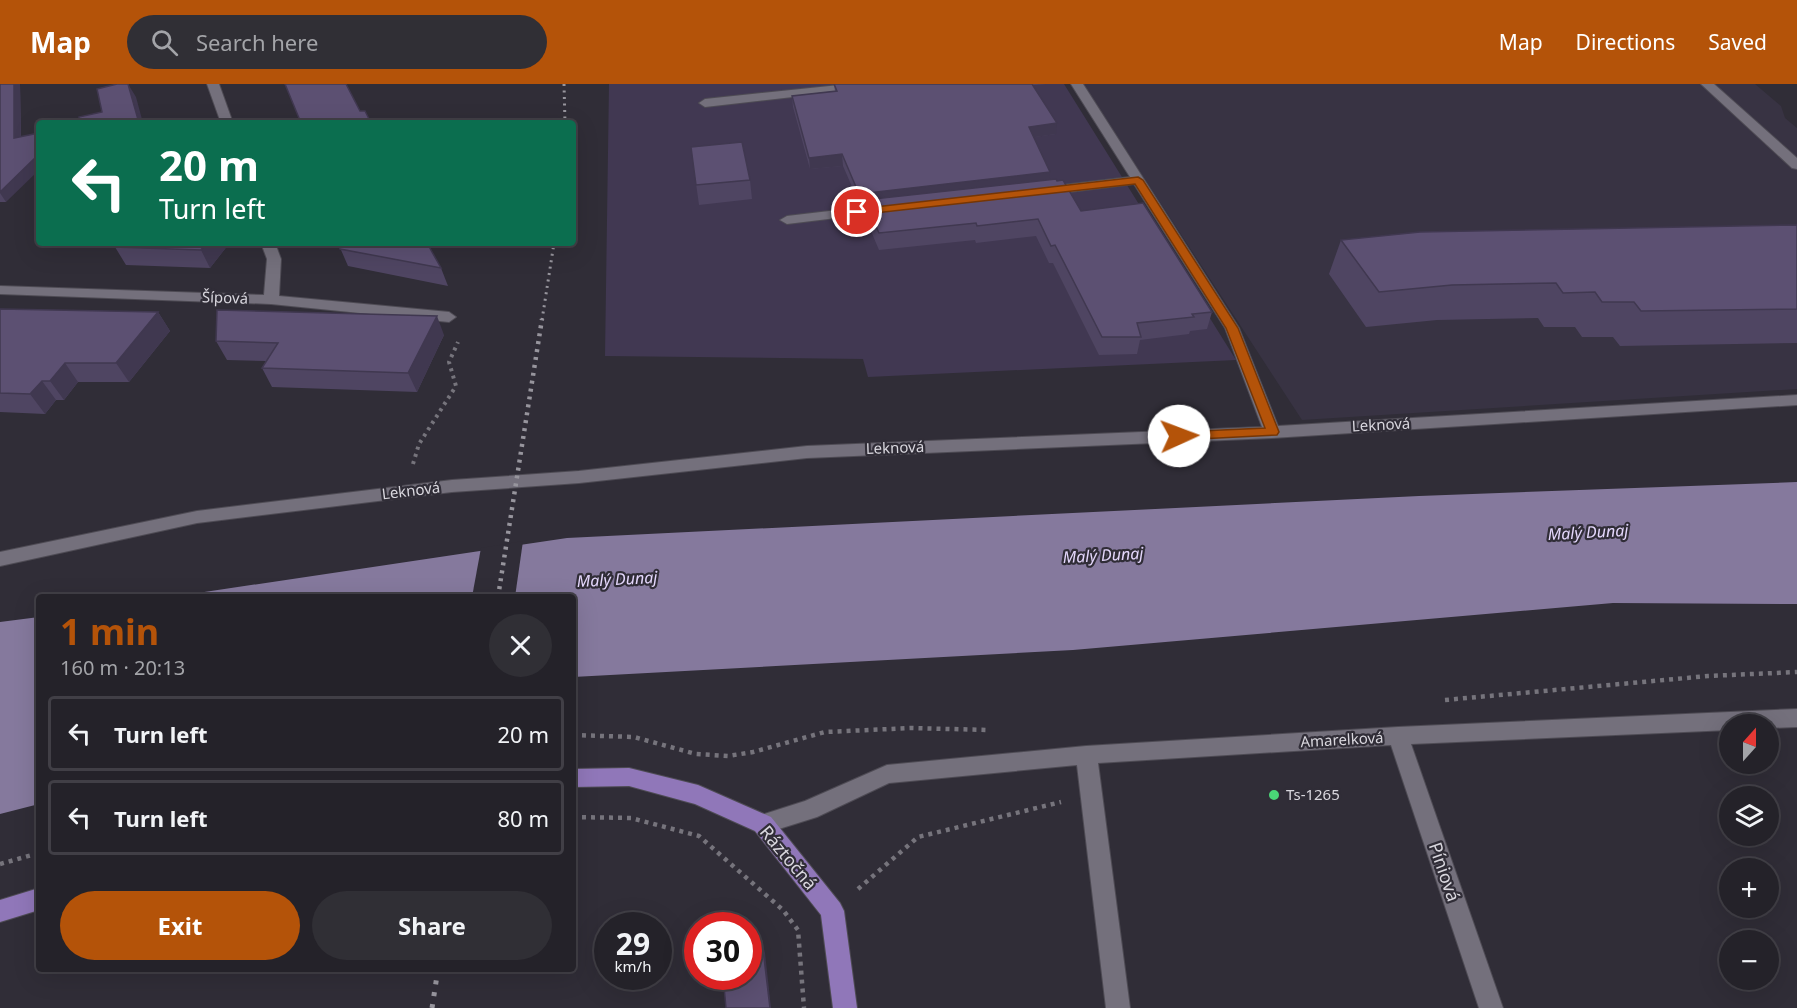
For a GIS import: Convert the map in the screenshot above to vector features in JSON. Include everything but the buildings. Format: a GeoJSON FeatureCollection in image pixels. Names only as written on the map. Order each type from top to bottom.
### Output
{"type":"FeatureCollection","features":[{"type":"Feature","properties":{"kind":"main road","name":"Ráztočná"},"geometry":{"type":"LineString","coordinates":[[576,778],[629,777],[698,795],[762,824],[832,911]]}},
{"type":"Feature","properties":{"kind":"main road"},"geometry":{"type":"LineString","coordinates":[[0,910],[36,900]]}},
{"type":"Feature","properties":{"kind":"main road"},"geometry":{"type":"LineString","coordinates":[[832,911],[845,1008]]}},
{"type":"Feature","properties":{"kind":"street"},"geometry":{"type":"LineString","coordinates":[[213,84],[226,120]]}},
{"type":"Feature","properties":{"kind":"street"},"geometry":{"type":"LineString","coordinates":[[705,103],[881,84]]}},
{"type":"Feature","properties":{"kind":"street"},"geometry":{"type":"LineString","coordinates":[[1077,84],[1232,328],[1272,432]]}},
{"type":"Feature","properties":{"kind":"street"},"geometry":{"type":"LineString","coordinates":[[1707,84],[1797,165]]}},
{"type":"Feature","properties":{"kind":"street"},"geometry":{"type":"LineString","coordinates":[[1033,192],[1138,180]]}},
{"type":"Feature","properties":{"kind":"street"},"geometry":{"type":"LineString","coordinates":[[787,220],[904,207]]}},
{"type":"Feature","properties":{"kind":"street"},"geometry":{"type":"LineString","coordinates":[[269,246],[274,259],[270,300]]}},
{"type":"Feature","properties":{"kind":"street","name":"Šípová"},"geometry":{"type":"LineString","coordinates":[[0,290],[270,300],[449,317]]}},
{"type":"Feature","properties":{"kind":"street","name":"Leknová"},"geometry":{"type":"LineString","coordinates":[[0,559],[197,517],[405,492],[579,477],[807,452],[1272,432],[1797,400]]}},
{"type":"Feature","properties":{"kind":"street","name":"Amarelková"},"geometry":{"type":"LineString","coordinates":[[762,824],[809,810],[887,774],[1086,756],[1398,736],[1797,718]]}},
{"type":"Feature","properties":{"kind":"street","name":"Píniová"},"geometry":{"type":"LineString","coordinates":[[1398,736],[1491,1008]]}},
{"type":"Feature","properties":{"kind":"street"},"geometry":{"type":"LineString","coordinates":[[1086,756],[1118,1008]]}},
{"type":"Feature","properties":{"kind":"path"},"geometry":{"type":"LineString","coordinates":[[405,492],[419,444],[456,386],[449,362],[465,324],[449,317]]}},
{"type":"Feature","properties":{"kind":"path"},"geometry":{"type":"LineString","coordinates":[[576,735],[634,736],[696,754],[728,756],[753,752],[825,732],[911,728],[991,730]]}},
{"type":"Feature","properties":{"kind":"path"},"geometry":{"type":"LineString","coordinates":[[832,911],[918,837],[1090,794]]}},
{"type":"Feature","properties":{"kind":"path"},"geometry":{"type":"LineString","coordinates":[[576,817],[631,818],[699,836],[783,910],[798,930],[804,1008]]}},
{"type":"Feature","properties":{"kind":"path"},"geometry":{"type":"LineString","coordinates":[[0,864],[36,854]]}},
{"type":"Feature","properties":{"kind":"shaded area"},"geometry":{"type":"Polygon","coordinates":[[[609,84],[1064,84],[1236,360],[868,377],[863,359],[605,356],[609,84]]]}},
{"type":"Feature","properties":{"kind":"shaded area"},"geometry":{"type":"Polygon","coordinates":[[[1083,84],[1755,84],[1781,106],[1785,118],[1797,128],[1797,389],[1302,420],[1083,84]]]}},
{"type":"Feature","properties":{"kind":"water","name":"Malý Dunaj"},"geometry":{"type":"Polygon","coordinates":[[[1797,482],[1797,604],[1613,603],[1073,650],[576,677],[576,594],[191,594],[567,538],[1419,496],[1797,482]]]}},
{"type":"Feature","properties":{"kind":"water"},"geometry":{"type":"Polygon","coordinates":[[[36,617],[36,805],[0,814],[0,622],[36,617]]]}},
{"type":"Feature","properties":{"kind":"pier"},"geometry":{"type":"Polygon","coordinates":[[[523,541],[515,594],[473,594],[481,548],[523,541]]]}},
{"type":"Feature","properties":{"kind":"railway"},"geometry":{"type":"LineString","coordinates":[[564,84],[565,120]]}},
{"type":"Feature","properties":{"kind":"railway"},"geometry":{"type":"LineString","coordinates":[[542,320],[554,246]]}},
{"type":"Feature","properties":{"kind":"railway"},"geometry":{"type":"LineString","coordinates":[[498,594],[542,319]]}},
{"type":"Feature","properties":{"kind":"railway"},"geometry":{"type":"LineString","coordinates":[[432,1008],[438,972]]}},
{"type":"Feature","properties":{"kind":"place","name":"Ts-1265"},"geometry":{"type":"Point","coordinates":[1274,795]}},
{"type":"Feature","properties":{"kind":"route"},"geometry":{"type":"LineString","coordinates":[[857,212],[1138,180],[1232,328],[1272,432],[1179,436]]}}]}
